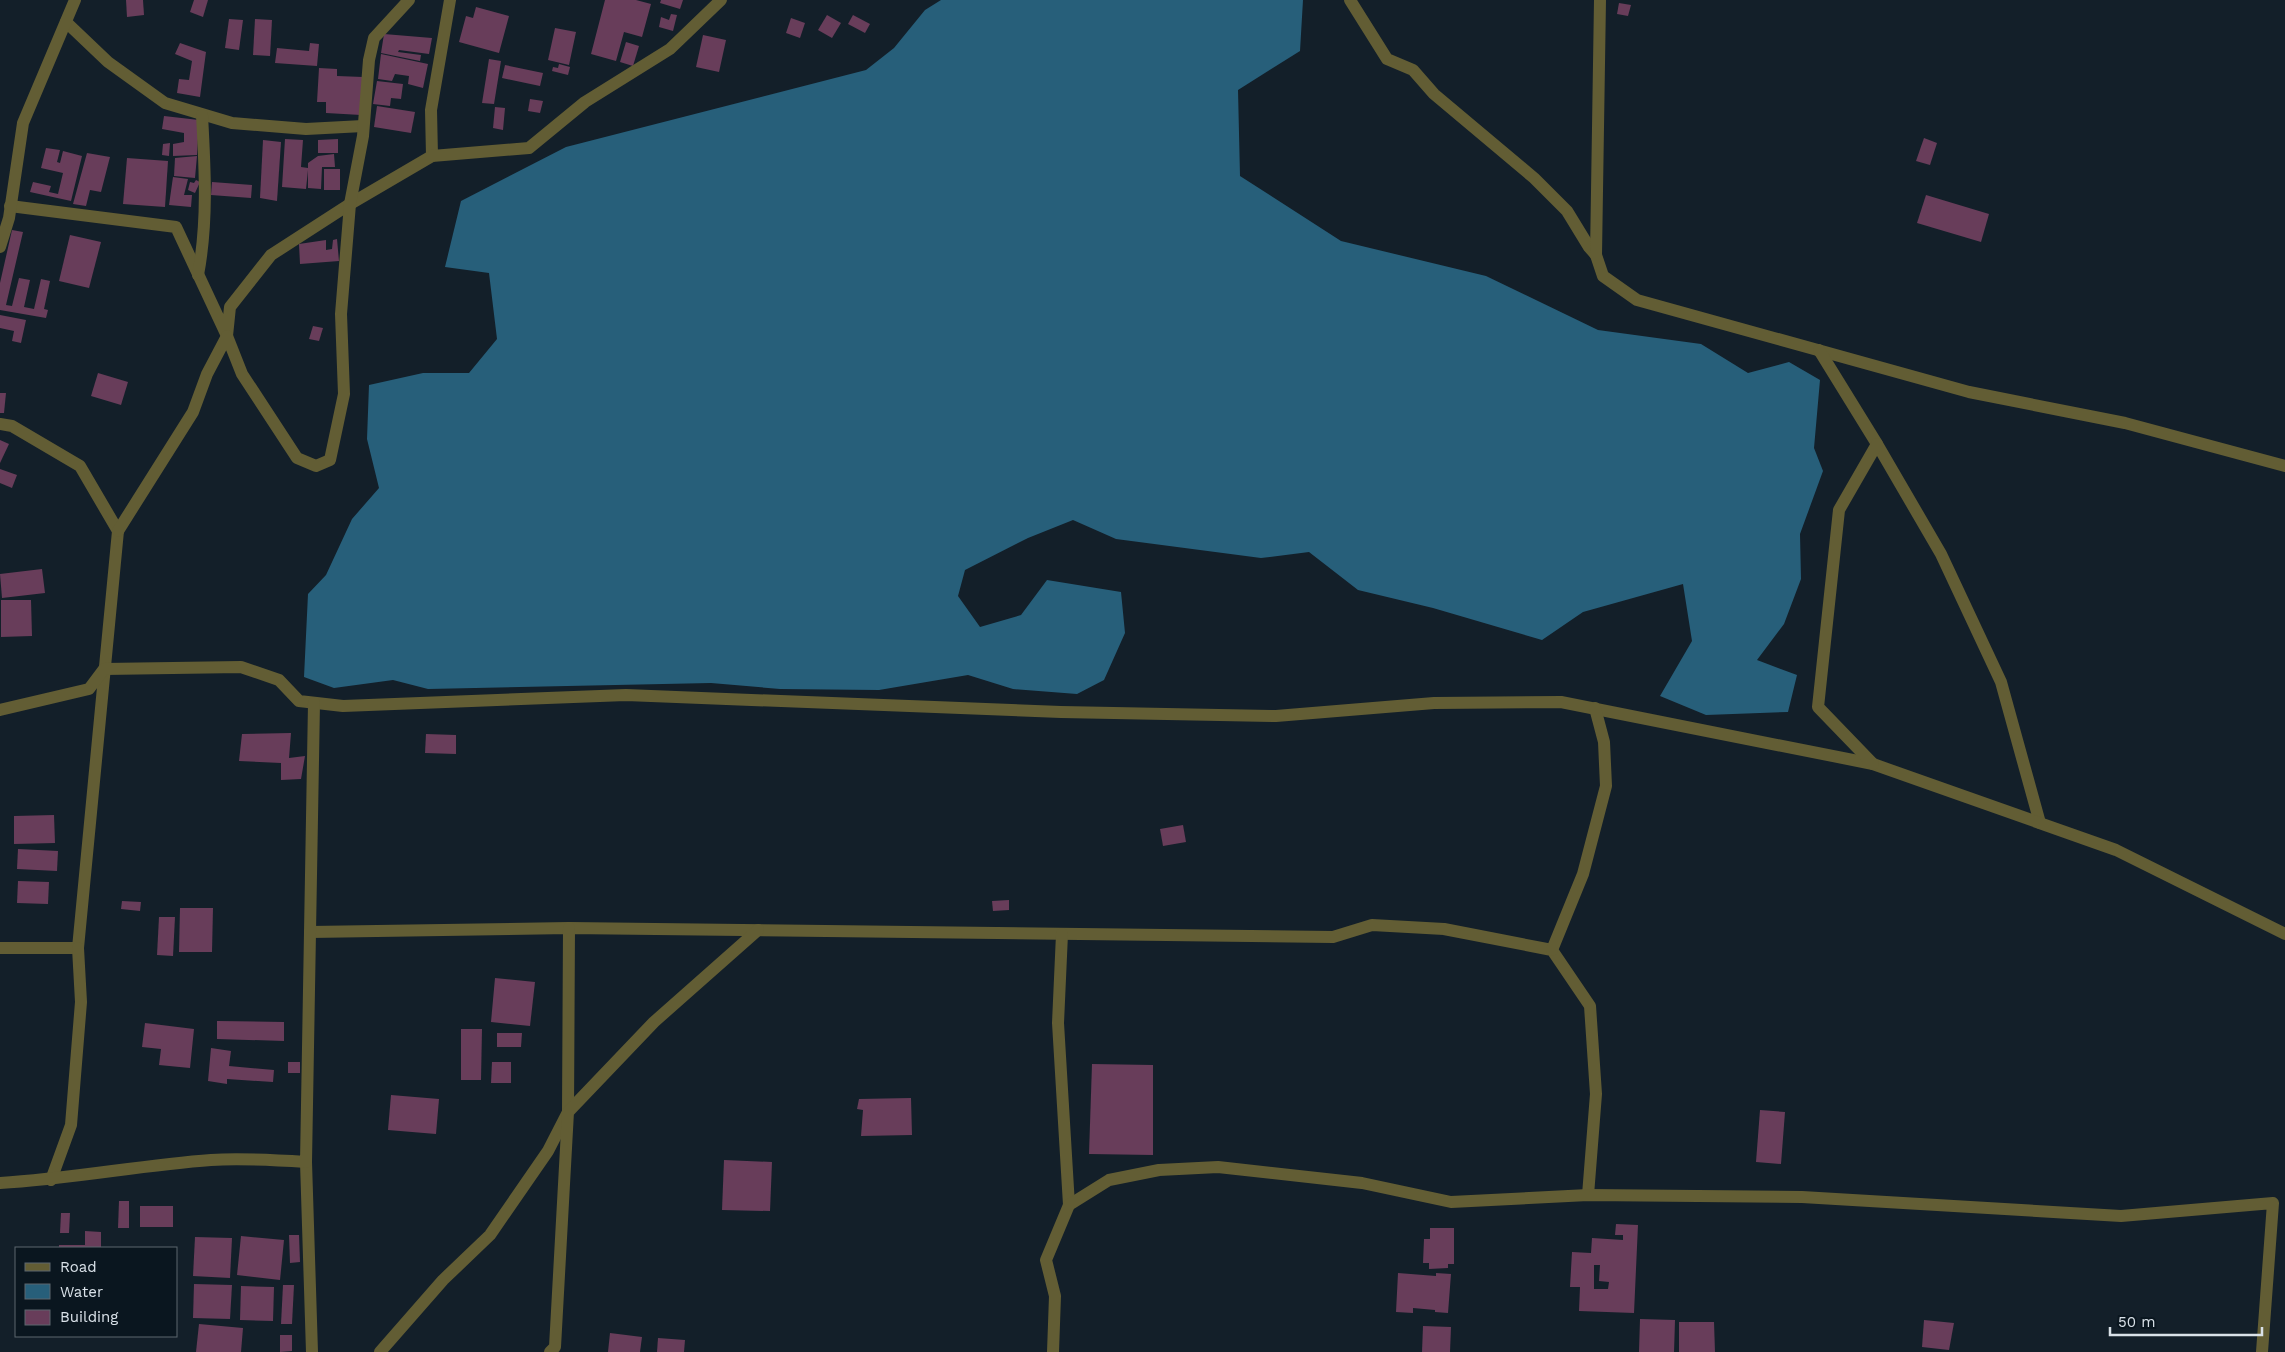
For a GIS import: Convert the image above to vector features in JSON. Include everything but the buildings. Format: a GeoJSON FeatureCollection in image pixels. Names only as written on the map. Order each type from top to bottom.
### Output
{"type":"FeatureCollection","features":[{"type":"Feature","properties":{"kind":"street"},"geometry":{"type":"LineString","coordinates":[[0,248],[10,206],[23,123],[75,0]]}},
{"type":"Feature","properties":{"kind":"street"},"geometry":{"type":"LineString","coordinates":[[10,206],[176,227],[227,336],[242,374],[297,458],[316,466],[330,460],[344,394],[341,314],[350,204],[364,126],[369,60],[374,38],[409,0]]}},
{"type":"Feature","properties":{"kind":"street"},"geometry":{"type":"LineString","coordinates":[[432,156],[431,110],[450,0]]}},
{"type":"Feature","properties":{"kind":"street"},"geometry":{"type":"LineString","coordinates":[[51,1180],[71,1125],[81,1002],[78,948],[118,531],[193,412],[207,374],[227,336],[230,306],[271,255],[350,204],[432,156],[529,148],[586,102],[670,50],[721,0]]}},
{"type":"Feature","properties":{"kind":"street"},"geometry":{"type":"LineString","coordinates":[[1350,0],[1387,59],[1413,70],[1434,94],[1534,178],[1566,211],[1596,255]]}},
{"type":"Feature","properties":{"kind":"street"},"geometry":{"type":"LineString","coordinates":[[1600,0],[1596,255],[1603,276],[1637,300],[1969,392],[2125,423],[2285,466]]}},
{"type":"Feature","properties":{"kind":"street"},"geometry":{"type":"LineString","coordinates":[[66,22],[108,62],[165,104],[232,123],[272,127],[331,129],[364,126]]}},
{"type":"Feature","properties":{"kind":"street"},"geometry":{"type":"LineString","coordinates":[[198,275],[204,242],[205,173],[202,115]]}},
{"type":"Feature","properties":{"kind":"street"},"geometry":{"type":"LineString","coordinates":[[1819,350],[1877,444],[1941,554],[2001,682],[2040,823]]}},
{"type":"Feature","properties":{"kind":"street"},"geometry":{"type":"LineString","coordinates":[[0,424],[12,426],[80,466],[118,531]]}},
{"type":"Feature","properties":{"kind":"street"},"geometry":{"type":"LineString","coordinates":[[1873,764],[1818,708],[1839,510],[1877,444]]}},
{"type":"Feature","properties":{"kind":"street"},"geometry":{"type":"LineString","coordinates":[[104,669],[241,667],[279,680],[299,701],[343,706],[626,695],[1061,712],[1276,716],[1434,703],[1561,702],[1873,764],[2116,850],[2285,934]]}},
{"type":"Feature","properties":{"kind":"street"},"geometry":{"type":"LineString","coordinates":[[0,710],[89,689],[104,669]]}},
{"type":"Feature","properties":{"kind":"street"},"geometry":{"type":"LineString","coordinates":[[312,1352],[306,1162],[314,703]]}},
{"type":"Feature","properties":{"kind":"street"},"geometry":{"type":"LineString","coordinates":[[1552,950],[1583,874],[1606,786],[1604,742],[1595,708]]}},
{"type":"Feature","properties":{"kind":"street"},"geometry":{"type":"LineString","coordinates":[[310,932],[569,928],[1333,937],[1372,925],[1444,929],[1552,950],[1590,1006],[1596,1094],[1588,1196]]}},
{"type":"Feature","properties":{"kind":"street"},"geometry":{"type":"LineString","coordinates":[[554,1350],[568,1112],[569,928]]}},
{"type":"Feature","properties":{"kind":"street"},"geometry":{"type":"LineString","coordinates":[[380,1352],[443,1280],[490,1235],[548,1151],[568,1112],[654,1022],[758,930]]}},
{"type":"Feature","properties":{"kind":"street"},"geometry":{"type":"LineString","coordinates":[[1053,1352],[1055,1296],[1046,1260],[1069,1205],[1058,1023],[1062,934]]}},
{"type":"Feature","properties":{"kind":"street"},"geometry":{"type":"LineString","coordinates":[[0,948],[78,948]]}},
{"type":"Feature","properties":{"kind":"street"},"geometry":{"type":"LineString","coordinates":[[0,1183],[51,1180],[211,1160],[252,1159],[306,1162]]}},
{"type":"Feature","properties":{"kind":"street"},"geometry":{"type":"LineString","coordinates":[[1069,1205],[1109,1180],[1159,1170],[1218,1167],[1362,1183],[1451,1202],[1588,1196],[1802,1197],[2121,1216],[2273,1203],[2262,1352]]}},
{"type":"Feature","properties":{"kind":"water"},"geometry":{"type":"Polygon","coordinates":[[[941,0],[1303,0],[1300,51],[1238,90],[1240,176],[1341,241],[1486,276],[1598,330],[1701,344],[1748,373],[1789,362],[1820,380],[1814,448],[1823,471],[1800,534],[1801,579],[1784,624],[1757,660],[1797,675],[1788,712],[1706,715],[1660,696],[1692,641],[1683,584],[1583,612],[1542,640],[1433,608],[1358,590],[1309,552],[1261,558],[1116,539],[1073,520],[1028,538],[965,570],[958,596],[980,627],[1021,615],[1047,580],[1121,592],[1125,633],[1104,680],[1077,694],[1013,689],[968,675],[879,690],[780,689],[711,683],[428,689],[393,680],[334,688],[304,677],[308,594],[326,575],[352,519],[379,488],[367,439],[369,385],[423,373],[469,373],[497,339],[489,273],[445,267],[461,201],[566,147],[866,70],[894,48],[925,10],[941,0]]]}}]}
